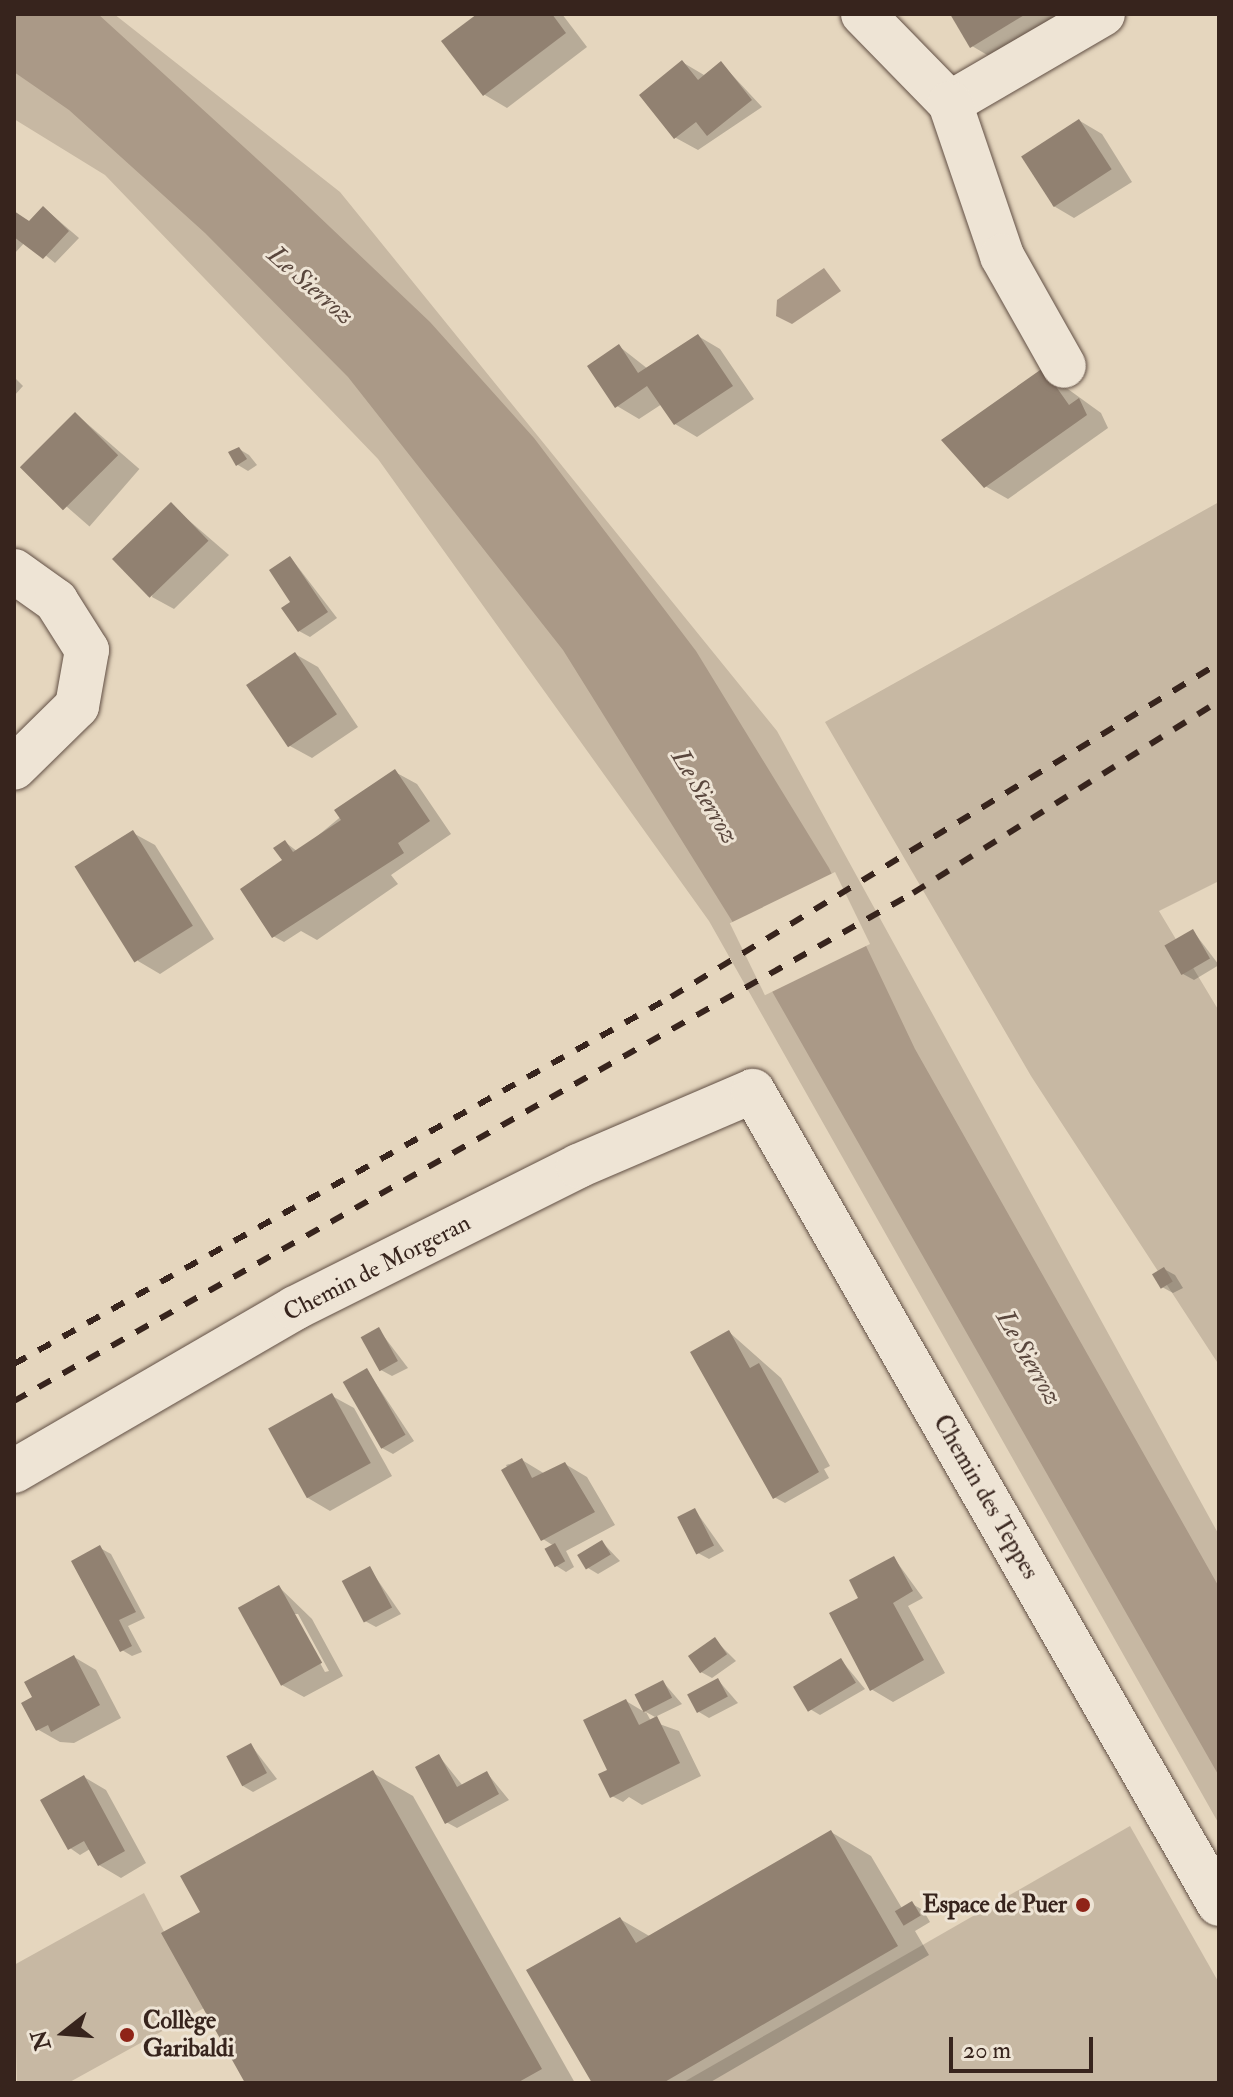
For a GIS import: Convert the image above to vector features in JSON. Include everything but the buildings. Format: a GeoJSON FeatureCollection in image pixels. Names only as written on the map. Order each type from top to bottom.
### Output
{"type":"FeatureCollection","features":[{"type":"Feature","properties":{"kind":"street"},"geometry":{"type":"LineString","coordinates":[[863,14],[950,103],[1002,256],[1064,366]]}},
{"type":"Feature","properties":{"kind":"street"},"geometry":{"type":"LineString","coordinates":[[950,103],[1103,14]]}},
{"type":"Feature","properties":{"kind":"street"},"geometry":{"type":"LineString","coordinates":[[14,571],[56,601],[87,650],[77,706],[14,768]]}},
{"type":"Feature","properties":{"kind":"street","name":"Chemin de Morgeran"},"geometry":{"type":"LineString","coordinates":[[14,1471],[295,1308],[578,1166],[753,1091]]}},
{"type":"Feature","properties":{"kind":"street","name":"Chemin des Teppes"},"geometry":{"type":"LineString","coordinates":[[753,1091],[1219,1904]]}},
{"type":"Feature","properties":{"kind":"shaded area"},"geometry":{"type":"Polygon","coordinates":[[[14,14],[114,14],[340,192],[777,731],[1219,1535],[1219,1824],[709,921],[378,459],[105,175],[14,119],[14,14]]]}},
{"type":"Feature","properties":{"kind":"shaded area"},"geometry":{"type":"Polygon","coordinates":[[[1219,502],[1219,881],[1159,911],[1219,1011],[1219,1365],[1031,1076],[825,722],[1219,502]]]}},
{"type":"Feature","properties":{"kind":"shaded area","name":"Espace de Puer"},"geometry":{"type":"Polygon","coordinates":[[[1130,1826],[1219,1983],[1219,2083],[682,2083],[1130,1826]]]}},
{"type":"Feature","properties":{"kind":"shaded area","name":"Collège Garibaldi"},"geometry":{"type":"Polygon","coordinates":[[[144,1893],[204,2008],[68,2083],[17,2083],[14,1965],[144,1893]]]}},
{"type":"Feature","properties":{"kind":"water","name":"Le Sierroz"},"geometry":{"type":"Polygon","coordinates":[[[14,14],[98,14],[290,189],[430,322],[534,438],[696,651],[829,868],[915,1049],[1219,1587],[1219,1776],[732,921],[563,650],[348,377],[205,233],[69,110],[14,72],[14,14]]]}},
{"type":"Feature","properties":{"kind":"water"},"geometry":{"type":"Polygon","coordinates":[[[824,268],[841,291],[792,324],[776,316],[777,300],[824,268]]]}},
{"type":"Feature","properties":{"kind":"pier"},"geometry":{"type":"Polygon","coordinates":[[[835,872],[870,944],[765,995],[730,923],[835,872]]]}},
{"type":"Feature","properties":{"kind":"railway"},"geometry":{"type":"LineString","coordinates":[[14,1364],[671,997],[1219,663]]}},
{"type":"Feature","properties":{"kind":"railway"},"geometry":{"type":"LineString","coordinates":[[14,1401],[913,893],[1219,701]]}},
{"type":"Feature","properties":{"kind":"place","name":"Espace de Puer"},"geometry":{"type":"Point","coordinates":[1083,1905]}},
{"type":"Feature","properties":{"kind":"place","name":"Collège Garibaldi"},"geometry":{"type":"Point","coordinates":[127,2035]}}]}
